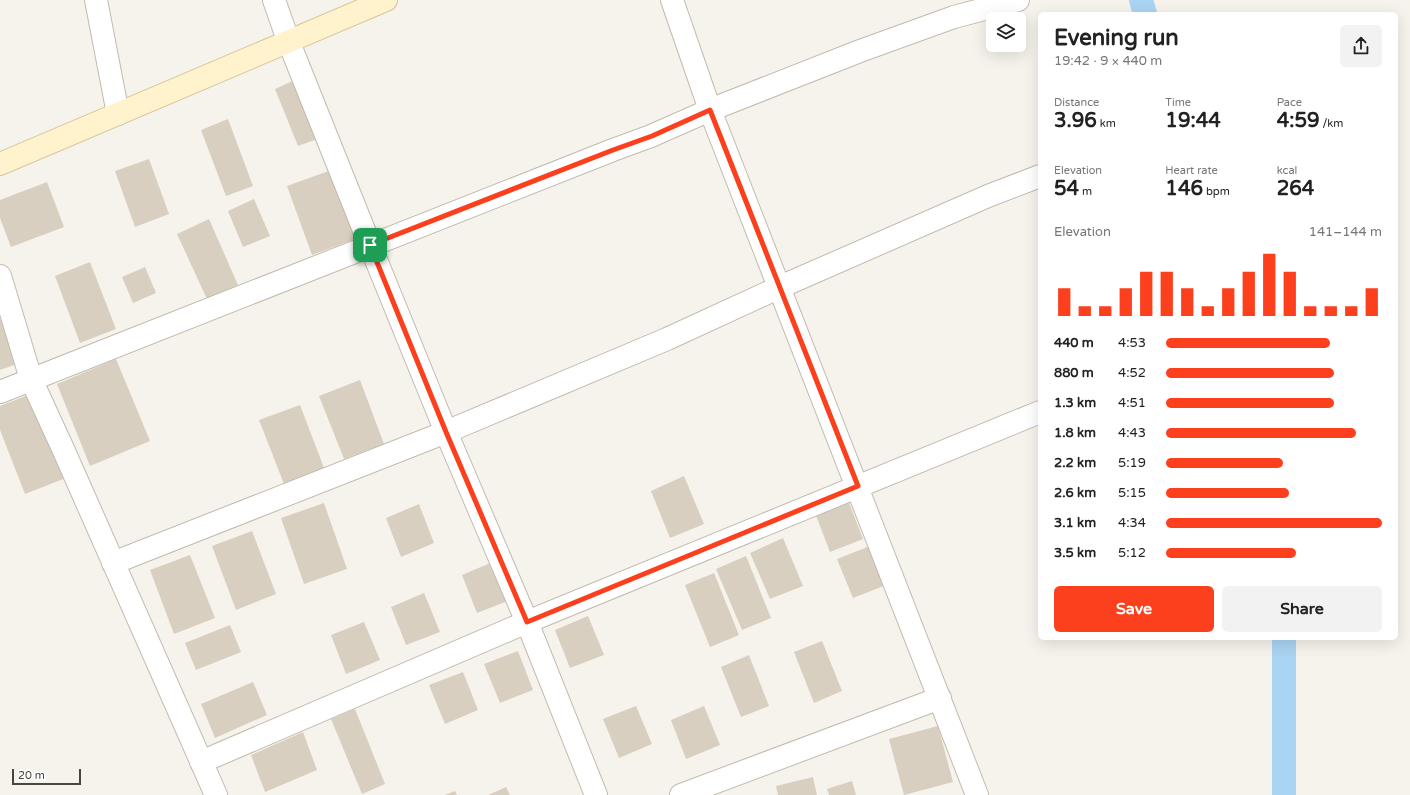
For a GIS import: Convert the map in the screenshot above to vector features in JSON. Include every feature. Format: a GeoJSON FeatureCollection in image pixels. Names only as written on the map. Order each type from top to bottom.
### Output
{"type":"FeatureCollection","features":[{"type":"Feature","properties":{"kind":"main road"},"geometry":{"type":"LineString","coordinates":[[0,164],[288,40],[386,0]]}},
{"type":"Feature","properties":{"kind":"street"},"geometry":{"type":"LineString","coordinates":[[96,0],[118,114]]}},
{"type":"Feature","properties":{"kind":"street"},"geometry":{"type":"LineString","coordinates":[[274,0],[288,40],[370,245],[446,432],[527,622],[596,795]]}},
{"type":"Feature","properties":{"kind":"street"},"geometry":{"type":"LineString","coordinates":[[672,0],[710,110],[858,486],[977,795]]}},
{"type":"Feature","properties":{"kind":"street"},"geometry":{"type":"LineString","coordinates":[[0,392],[370,245],[652,136],[710,110],[881,43],[954,17],[1018,0]]}},
{"type":"Feature","properties":{"kind":"street"},"geometry":{"type":"LineString","coordinates":[[113,563],[446,432],[667,339],[780,287],[988,196],[1038,177]]}},
{"type":"Feature","properties":{"kind":"street"},"geometry":{"type":"LineString","coordinates":[[0,276],[31,379],[216,795]]}},
{"type":"Feature","properties":{"kind":"street"},"geometry":{"type":"LineString","coordinates":[[201,762],[527,622],[1038,413]]}},
{"type":"Feature","properties":{"kind":"street"},"geometry":{"type":"LineString","coordinates":[[681,795],[940,698]]}},
{"type":"Feature","properties":{"kind":"building"},"geometry":{"type":"Polygon","coordinates":[[[299,78],[323,137],[298,146],[275,89],[299,78]]]}},
{"type":"Feature","properties":{"kind":"building"},"geometry":{"type":"Polygon","coordinates":[[[228,119],[253,186],[226,196],[201,130],[228,119]]]}},
{"type":"Feature","properties":{"kind":"building"},"geometry":{"type":"Polygon","coordinates":[[[149,159],[169,214],[135,227],[115,171],[149,159]]]}},
{"type":"Feature","properties":{"kind":"building"},"geometry":{"type":"Polygon","coordinates":[[[334,169],[360,237],[312,255],[287,186],[334,169]]]}},
{"type":"Feature","properties":{"kind":"building"},"geometry":{"type":"Polygon","coordinates":[[[47,182],[64,227],[11,247],[0,218],[0,200],[47,182]]]}},
{"type":"Feature","properties":{"kind":"building"},"geometry":{"type":"Polygon","coordinates":[[[254,199],[270,236],[243,247],[228,211],[254,199]]]}},
{"type":"Feature","properties":{"kind":"building"},"geometry":{"type":"Polygon","coordinates":[[[209,219],[238,285],[207,299],[177,234],[209,219]]]}},
{"type":"Feature","properties":{"kind":"building"},"geometry":{"type":"Polygon","coordinates":[[[90,262],[116,329],[80,343],[55,276],[90,262]]]}},
{"type":"Feature","properties":{"kind":"building"},"geometry":{"type":"Polygon","coordinates":[[[145,267],[156,293],[133,303],[122,277],[145,267]]]}},
{"type":"Feature","properties":{"kind":"building"},"geometry":{"type":"Polygon","coordinates":[[[0,318],[17,364],[0,370],[0,318]]]}},
{"type":"Feature","properties":{"kind":"building"},"geometry":{"type":"Polygon","coordinates":[[[116,359],[150,441],[90,466],[57,384],[116,359]]]}},
{"type":"Feature","properties":{"kind":"building"},"geometry":{"type":"Polygon","coordinates":[[[360,380],[384,444],[344,459],[319,396],[360,380]]]}},
{"type":"Feature","properties":{"kind":"building"},"geometry":{"type":"Polygon","coordinates":[[[33,393],[66,478],[25,494],[0,430],[0,406],[33,393]]]}},
{"type":"Feature","properties":{"kind":"building"},"geometry":{"type":"Polygon","coordinates":[[[300,405],[324,468],[284,484],[259,420],[300,405]]]}},
{"type":"Feature","properties":{"kind":"building"},"geometry":{"type":"Polygon","coordinates":[[[684,476],[704,524],[670,538],[651,491],[684,476]]]}},
{"type":"Feature","properties":{"kind":"building"},"geometry":{"type":"Polygon","coordinates":[[[848,500],[863,539],[830,552],[815,513],[848,500]]]}},
{"type":"Feature","properties":{"kind":"building"},"geometry":{"type":"Polygon","coordinates":[[[324,503],[347,569],[304,584],[281,518],[324,503]]]}},
{"type":"Feature","properties":{"kind":"building"},"geometry":{"type":"Polygon","coordinates":[[[419,504],[434,543],[401,557],[386,518],[419,504]]]}},
{"type":"Feature","properties":{"kind":"building"},"geometry":{"type":"Polygon","coordinates":[[[252,531],[276,594],[236,610],[212,546],[252,531]]]}},
{"type":"Feature","properties":{"kind":"building"},"geometry":{"type":"Polygon","coordinates":[[[783,538],[803,586],[770,599],[750,553],[783,538]]]}},
{"type":"Feature","properties":{"kind":"building"},"geometry":{"type":"Polygon","coordinates":[[[870,546],[886,585],[853,598],[837,559],[870,546]]]}},
{"type":"Feature","properties":{"kind":"building"},"geometry":{"type":"Polygon","coordinates":[[[190,555],[215,618],[174,634],[150,570],[190,555]]]}},
{"type":"Feature","properties":{"kind":"building"},"geometry":{"type":"Polygon","coordinates":[[[746,556],[771,618],[742,630],[716,569],[746,556]]]}},
{"type":"Feature","properties":{"kind":"building"},"geometry":{"type":"Polygon","coordinates":[[[495,561],[510,600],[477,613],[462,575],[495,561]]]}},
{"type":"Feature","properties":{"kind":"building"},"geometry":{"type":"Polygon","coordinates":[[[714,573],[739,635],[710,647],[685,585],[714,573]]]}},
{"type":"Feature","properties":{"kind":"building"},"geometry":{"type":"Polygon","coordinates":[[[424,593],[440,632],[406,645],[391,607],[424,593]]]}},
{"type":"Feature","properties":{"kind":"building"},"geometry":{"type":"Polygon","coordinates":[[[588,616],[604,655],[570,668],[555,630],[588,616]]]}},
{"type":"Feature","properties":{"kind":"building"},"geometry":{"type":"Polygon","coordinates":[[[364,622],[380,660],[346,674],[331,635],[364,622]]]}},
{"type":"Feature","properties":{"kind":"building"},"geometry":{"type":"Polygon","coordinates":[[[230,625],[241,652],[196,670],[185,643],[230,625]]]}},
{"type":"Feature","properties":{"kind":"building"},"geometry":{"type":"Polygon","coordinates":[[[822,641],[842,691],[814,703],[794,652],[822,641]]]}},
{"type":"Feature","properties":{"kind":"building"},"geometry":{"type":"Polygon","coordinates":[[[518,651],[533,690],[500,703],[484,664],[518,651]]]}},
{"type":"Feature","properties":{"kind":"building"},"geometry":{"type":"Polygon","coordinates":[[[749,655],[769,706],[741,717],[721,667],[749,655]]]}},
{"type":"Feature","properties":{"kind":"building"},"geometry":{"type":"Polygon","coordinates":[[[463,672],[478,710],[445,724],[429,685],[463,672]]]}},
{"type":"Feature","properties":{"kind":"building"},"geometry":{"type":"Polygon","coordinates":[[[253,682],[267,715],[215,738],[201,704],[253,682]]]}},
{"type":"Feature","properties":{"kind":"building"},"geometry":{"type":"Polygon","coordinates":[[[636,706],[652,744],[619,758],[603,719],[636,706]]]}},
{"type":"Feature","properties":{"kind":"building"},"geometry":{"type":"Polygon","coordinates":[[[704,706],[720,745],[686,759],[671,720],[704,706]]]}},
{"type":"Feature","properties":{"kind":"building"},"geometry":{"type":"Polygon","coordinates":[[[355,709],[385,784],[362,794],[331,719],[355,709]]]}},
{"type":"Feature","properties":{"kind":"building"},"geometry":{"type":"Polygon","coordinates":[[[938,726],[953,782],[904,795],[889,739],[938,726]]]}},
{"type":"Feature","properties":{"kind":"building"},"geometry":{"type":"Polygon","coordinates":[[[303,732],[317,770],[265,792],[251,755],[303,732]]]}},
{"type":"Feature","properties":{"kind":"building"},"geometry":{"type":"Polygon","coordinates":[[[813,777],[817,795],[778,795],[776,786],[813,777]]]}},
{"type":"Feature","properties":{"kind":"building"},"geometry":{"type":"Polygon","coordinates":[[[852,781],[856,795],[829,795],[827,789],[852,781]]]}},
{"type":"Feature","properties":{"kind":"building"},"geometry":{"type":"Polygon","coordinates":[[[506,787],[510,795],[488,795],[506,787]]]}},
{"type":"Feature","properties":{"kind":"building"},"geometry":{"type":"Polygon","coordinates":[[[455,791],[457,795],[445,795],[455,791]]]}},
{"type":"Feature","properties":{"kind":"waterway"},"geometry":{"type":"LineString","coordinates":[[1141,0],[1144,12]]}},
{"type":"Feature","properties":{"kind":"waterway"},"geometry":{"type":"LineString","coordinates":[[1284,640],[1284,795]]}},
{"type":"Feature","properties":{"kind":"route"},"geometry":{"type":"LineString","coordinates":[[710,110],[858,486],[527,622],[446,432],[370,245],[652,136],[710,110]]}}]}
